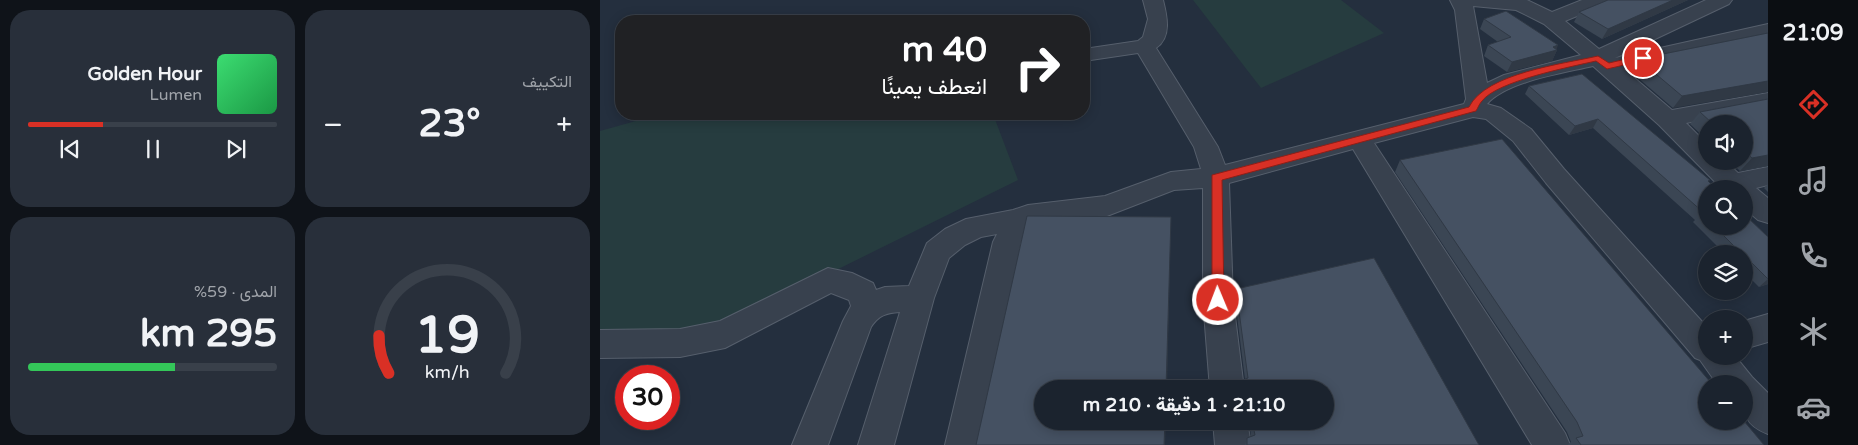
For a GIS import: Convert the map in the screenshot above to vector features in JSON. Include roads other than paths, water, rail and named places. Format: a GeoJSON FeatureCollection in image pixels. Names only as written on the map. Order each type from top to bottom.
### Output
{"type":"FeatureCollection","features":[{"type":"Feature","properties":{"kind":"street"},"geometry":{"type":"LineString","coordinates":[[1090,54],[1144,46],[1153,40],[1158,19],[1153,0]]}},
{"type":"Feature","properties":{"kind":"street"},"geometry":{"type":"LineString","coordinates":[[1460,0],[1464,10],[1475,104]]}},
{"type":"Feature","properties":{"kind":"street"},"geometry":{"type":"LineString","coordinates":[[1466,0],[1520,4],[1550,20],[1602,62],[1667,119],[1698,150]]}},
{"type":"Feature","properties":{"kind":"street"},"geometry":{"type":"LineString","coordinates":[[1550,20],[1599,0]]}},
{"type":"Feature","properties":{"kind":"street"},"geometry":{"type":"LineString","coordinates":[[1602,62],[1717,1]]}},
{"type":"Feature","properties":{"kind":"street"},"geometry":{"type":"LineString","coordinates":[[876,445],[919,298],[937,251],[955,237],[976,227],[1019,220],[1028,215],[1107,206],[1171,181],[1216,178],[1359,139],[1475,104],[1512,80],[1768,30]]}},
{"type":"Feature","properties":{"kind":"street"},"geometry":{"type":"LineString","coordinates":[[1144,46],[1206,147],[1216,178],[1218,300],[1226,380]]}},
{"type":"Feature","properties":{"kind":"street"},"geometry":{"type":"LineString","coordinates":[[1667,119],[1768,100]]}},
{"type":"Feature","properties":{"kind":"street"},"geometry":{"type":"LineString","coordinates":[[1475,104],[1494,112],[1522,136],[1698,338]]}},
{"type":"Feature","properties":{"kind":"street"},"geometry":{"type":"LineString","coordinates":[[1359,139],[1552,445]]}},
{"type":"Feature","properties":{"kind":"street"},"geometry":{"type":"LineString","coordinates":[[1719,170],[1729,180]]}},
{"type":"Feature","properties":{"kind":"street"},"geometry":{"type":"LineString","coordinates":[[1753,182],[1768,176]]}},
{"type":"Feature","properties":{"kind":"street"},"geometry":{"type":"LineString","coordinates":[[1753,201],[1768,213]]}},
{"type":"Feature","properties":{"kind":"street"},"geometry":{"type":"LineString","coordinates":[[963,445],[1007,242],[1019,220]]}},
{"type":"Feature","properties":{"kind":"street"},"geometry":{"type":"LineString","coordinates":[[600,344],[680,343],[725,334],[828,280],[842,282],[862,292],[867,308]]}},
{"type":"Feature","properties":{"kind":"street"},"geometry":{"type":"LineString","coordinates":[[810,445],[858,321],[867,308],[885,300],[919,298]]}},
{"type":"Feature","properties":{"kind":"street"},"geometry":{"type":"LineString","coordinates":[[1753,332],[1768,328]]}},
{"type":"Feature","properties":{"kind":"street"},"geometry":{"type":"LineString","coordinates":[[1722,365],[1730,375]]}},
{"type":"Feature","properties":{"kind":"street"},"geometry":{"type":"LineString","coordinates":[[1753,400],[1768,418]]}},
{"type":"Feature","properties":{"kind":"street"},"geometry":{"type":"LineString","coordinates":[[1231,430],[1232,445]]}}]}
